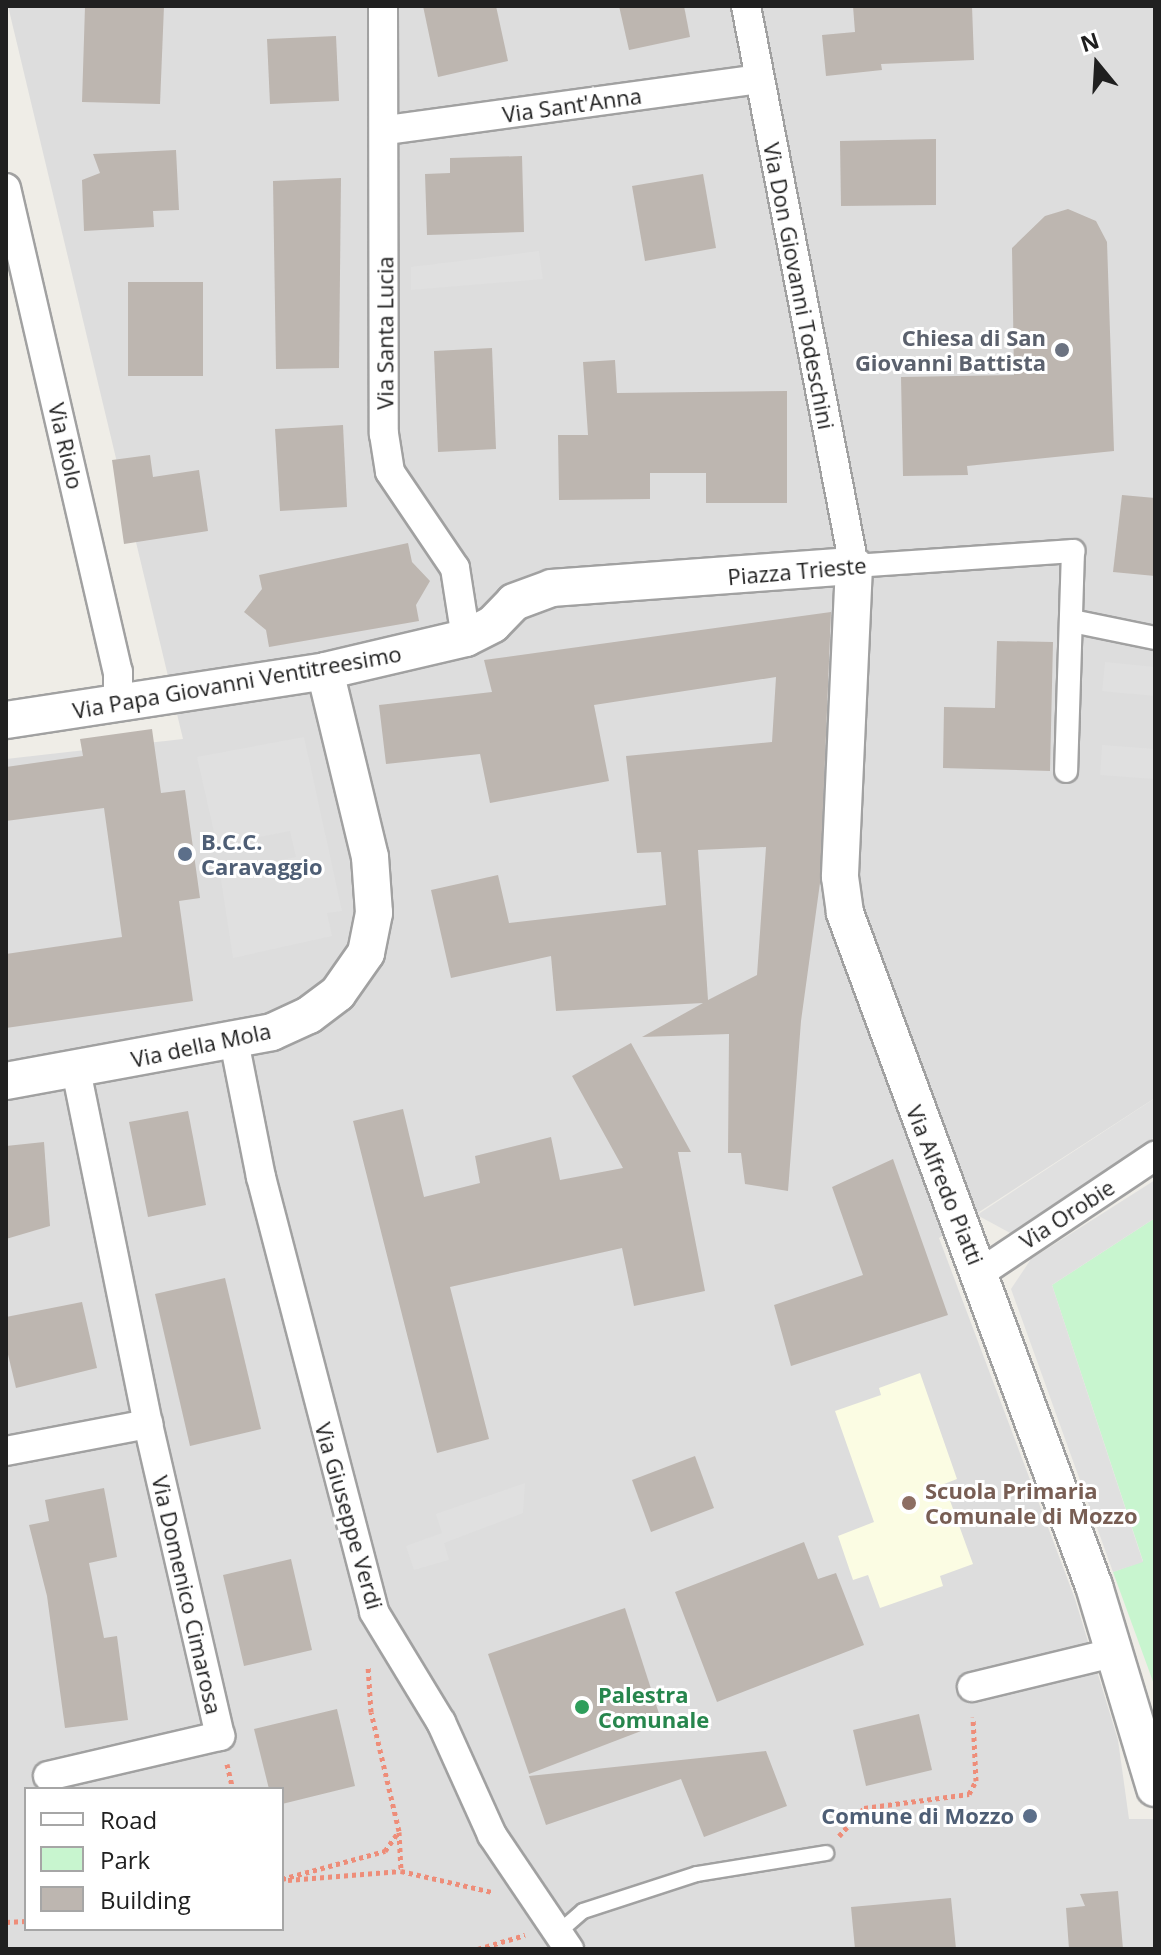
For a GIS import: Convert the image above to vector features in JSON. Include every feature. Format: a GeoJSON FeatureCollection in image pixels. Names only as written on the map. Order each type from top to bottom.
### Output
{"type":"FeatureCollection","features":[{"type":"Feature","properties":{"kind":"street","name":"Via Santa Lucia"},"geometry":{"type":"LineString","coordinates":[[383,6],[387,130],[384,434],[390,472],[455,568],[466,638]]}},
{"type":"Feature","properties":{"kind":"street","name":"Via Don Giovanni Todeschini"},"geometry":{"type":"LineString","coordinates":[[746,6],[854,566]]}},
{"type":"Feature","properties":{"kind":"street","name":"Via Sant'Anna"},"geometry":{"type":"LineString","coordinates":[[387,130],[758,79]]}},
{"type":"Feature","properties":{"kind":"street","name":"Via Riolo"},"geometry":{"type":"LineString","coordinates":[[6,188],[118,672],[118,706]]}},
{"type":"Feature","properties":{"kind":"street","name":"Piazza Trieste"},"geometry":{"type":"LineString","coordinates":[[466,638],[493,624],[514,602],[552,588],[1073,551],[1066,771]]}},
{"type":"Feature","properties":{"kind":"street","name":"Via Alfredo Piatti"},"geometry":{"type":"LineString","coordinates":[[854,566],[840,877],[845,913],[1117,1652],[1155,1788]]}},
{"type":"Feature","properties":{"kind":"street"},"geometry":{"type":"LineString","coordinates":[[1072,621],[1155,638]]}},
{"type":"Feature","properties":{"kind":"street","name":"Via Papa Giovanni Ventitreesimo"},"geometry":{"type":"LineString","coordinates":[[6,720],[118,706],[325,671],[466,638]]}},
{"type":"Feature","properties":{"kind":"street","name":"Via della Mola"},"geometry":{"type":"LineString","coordinates":[[6,1081],[272,1032],[309,1015],[338,993],[366,953],[372,934],[370,857],[325,671]]}},
{"type":"Feature","properties":{"kind":"street","name":"Via Giuseppe Verdi"},"geometry":{"type":"LineString","coordinates":[[234,1041],[261,1177],[352,1540],[384,1628],[441,1722],[492,1835],[565,1940]]}},
{"type":"Feature","properties":{"kind":"street","name":"Via Domenico Cimarosa"},"geometry":{"type":"LineString","coordinates":[[48,1776],[220,1736],[148,1424],[76,1070]]}},
{"type":"Feature","properties":{"kind":"street","name":"Via Orobie"},"geometry":{"type":"LineString","coordinates":[[980,1273],[1155,1156]]}},
{"type":"Feature","properties":{"kind":"street"},"geometry":{"type":"LineString","coordinates":[[6,1451],[148,1424]]}},
{"type":"Feature","properties":{"kind":"street"},"geometry":{"type":"LineString","coordinates":[[972,1687],[1117,1652]]}},
{"type":"Feature","properties":{"kind":"lane"},"geometry":{"type":"LineString","coordinates":[[565,1940],[583,1911],[697,1874],[826,1853]]}},
{"type":"Feature","properties":{"kind":"path"},"geometry":{"type":"LineString","coordinates":[[384,1628],[368,1665],[371,1712],[399,1831],[401,1871]]}},
{"type":"Feature","properties":{"kind":"path"},"geometry":{"type":"LineString","coordinates":[[826,1853],[864,1808],[969,1794],[976,1781],[972,1687]]}},
{"type":"Feature","properties":{"kind":"path"},"geometry":{"type":"LineString","coordinates":[[284,1879],[385,1851],[399,1831]]}},
{"type":"Feature","properties":{"kind":"path"},"geometry":{"type":"LineString","coordinates":[[284,1880],[401,1871],[507,1897],[528,1883]]}},
{"type":"Feature","properties":{"kind":"path"},"geometry":{"type":"LineString","coordinates":[[478,1949],[527,1934],[524,1926]]}},
{"type":"Feature","properties":{"kind":"shaded area"},"geometry":{"type":"Polygon","coordinates":[[[8,6],[1155,6],[1155,1098],[939,1238],[1075,1599],[1118,1740],[1129,1819],[1155,1819],[1155,1949],[6,1949],[6,759],[183,739],[8,6]]]}},
{"type":"Feature","properties":{"kind":"shaded area"},"geometry":{"type":"Polygon","coordinates":[[[539,251],[543,279],[411,290],[411,267],[539,251]]]}},
{"type":"Feature","properties":{"kind":"shaded area"},"geometry":{"type":"Polygon","coordinates":[[[1105,662],[1155,667],[1155,696],[1102,691],[1105,662]]]}},
{"type":"Feature","properties":{"kind":"shaded area"},"geometry":{"type":"Polygon","coordinates":[[[304,737],[342,911],[327,913],[332,936],[233,958],[220,873],[296,857],[290,831],[217,845],[197,757],[304,737]]]}},
{"type":"Feature","properties":{"kind":"shaded area"},"geometry":{"type":"Polygon","coordinates":[[[1102,745],[1155,749],[1155,779],[1100,775],[1102,745]]]}},
{"type":"Feature","properties":{"kind":"shaded area"},"geometry":{"type":"Polygon","coordinates":[[[1155,1098],[1155,1137],[1012,1234],[977,1215],[1155,1098]]]}},
{"type":"Feature","properties":{"kind":"shaded area"},"geometry":{"type":"Polygon","coordinates":[[[1155,1180],[1155,1218],[1052,1285],[1143,1562],[1113,1572],[1011,1289],[1031,1259],[1155,1180]]]}},
{"type":"Feature","properties":{"kind":"shaded area","name":"Scuola Primaria Comunale di Mozzo"},"geometry":{"type":"Polygon","coordinates":[[[920,1373],[957,1479],[944,1484],[973,1564],[940,1576],[943,1586],[880,1608],[868,1575],[853,1580],[838,1536],[874,1522],[835,1411],[881,1395],[879,1388],[920,1373]]]}},
{"type":"Feature","properties":{"kind":"shaded area"},"geometry":{"type":"Polygon","coordinates":[[[525,1483],[523,1513],[444,1543],[449,1560],[414,1570],[406,1546],[442,1533],[436,1514],[525,1483]]]}},
{"type":"Feature","properties":{"kind":"green space"},"geometry":{"type":"Polygon","coordinates":[[[1155,1218],[1155,1687],[1113,1572],[1143,1561],[1052,1285],[1155,1218]]]}},
{"type":"Feature","properties":{"kind":"building"},"geometry":{"type":"Polygon","coordinates":[[[85,6],[164,6],[160,104],[82,102],[85,6]]]}},
{"type":"Feature","properties":{"kind":"building"},"geometry":{"type":"Polygon","coordinates":[[[423,6],[496,6],[508,61],[438,77],[423,6]]]}},
{"type":"Feature","properties":{"kind":"building"},"geometry":{"type":"Polygon","coordinates":[[[619,6],[684,6],[690,37],[629,50],[619,6]]]}},
{"type":"Feature","properties":{"kind":"building"},"geometry":{"type":"Polygon","coordinates":[[[853,6],[972,6],[974,60],[881,64],[882,70],[826,76],[822,35],[855,32],[853,6]]]}},
{"type":"Feature","properties":{"kind":"building"},"geometry":{"type":"Polygon","coordinates":[[[336,36],[339,101],[270,104],[267,39],[336,36]]]}},
{"type":"Feature","properties":{"kind":"building"},"geometry":{"type":"Polygon","coordinates":[[[936,139],[936,205],[841,206],[840,141],[936,139]]]}},
{"type":"Feature","properties":{"kind":"building"},"geometry":{"type":"Polygon","coordinates":[[[176,150],[179,210],[153,211],[154,227],[84,231],[82,180],[100,173],[93,154],[176,150]]]}},
{"type":"Feature","properties":{"kind":"building"},"geometry":{"type":"Polygon","coordinates":[[[522,156],[524,232],[427,235],[425,174],[450,173],[450,158],[522,156]]]}},
{"type":"Feature","properties":{"kind":"building"},"geometry":{"type":"Polygon","coordinates":[[[703,174],[716,248],[645,261],[632,186],[703,174]]]}},
{"type":"Feature","properties":{"kind":"building"},"geometry":{"type":"Polygon","coordinates":[[[341,178],[339,368],[276,369],[273,181],[341,178]]]}},
{"type":"Feature","properties":{"kind":"building","name":"Chiesa di San Giovanni Battista"},"geometry":{"type":"Polygon","coordinates":[[[1068,209],[1096,221],[1107,242],[1114,451],[967,466],[968,475],[903,476],[901,377],[1014,375],[1012,248],[1045,216],[1068,209]]]}},
{"type":"Feature","properties":{"kind":"building"},"geometry":{"type":"Polygon","coordinates":[[[128,282],[203,282],[203,376],[128,376],[128,282]]]}},
{"type":"Feature","properties":{"kind":"building"},"geometry":{"type":"Polygon","coordinates":[[[492,348],[496,449],[438,452],[434,351],[492,348]]]}},
{"type":"Feature","properties":{"kind":"building"},"geometry":{"type":"Polygon","coordinates":[[[615,360],[617,393],[787,391],[787,503],[706,503],[706,473],[650,473],[650,499],[559,500],[558,435],[588,435],[583,362],[615,360]]]}},
{"type":"Feature","properties":{"kind":"building"},"geometry":{"type":"Polygon","coordinates":[[[343,425],[347,507],[280,511],[275,429],[343,425]]]}},
{"type":"Feature","properties":{"kind":"building"},"geometry":{"type":"Polygon","coordinates":[[[150,455],[153,477],[199,470],[208,531],[124,544],[112,460],[150,455]]]}},
{"type":"Feature","properties":{"kind":"building"},"geometry":{"type":"Polygon","coordinates":[[[1122,495],[1155,498],[1155,576],[1113,572],[1122,495]]]}},
{"type":"Feature","properties":{"kind":"building"},"geometry":{"type":"Polygon","coordinates":[[[408,543],[412,562],[430,581],[416,605],[419,621],[269,647],[266,630],[244,612],[262,589],[259,575],[408,543]]]}},
{"type":"Feature","properties":{"kind":"building"},"geometry":{"type":"Polygon","coordinates":[[[831,612],[820,883],[801,1021],[788,1191],[745,1184],[741,1153],[728,1153],[729,1034],[642,1037],[703,1003],[556,1011],[551,956],[451,978],[431,890],[498,875],[509,923],[666,905],[661,852],[637,853],[626,756],[772,742],[776,677],[594,705],[609,781],[490,803],[480,754],[386,764],[379,705],[492,692],[484,660],[831,612]],[[766,847],[698,850],[708,1000],[757,975],[766,847]]]}},
{"type":"Feature","properties":{"kind":"building"},"geometry":{"type":"Polygon","coordinates":[[[997,641],[1053,642],[1050,771],[943,768],[944,707],[995,708],[997,641]]]}},
{"type":"Feature","properties":{"kind":"building"},"geometry":{"type":"Polygon","coordinates":[[[152,729],[161,793],[185,790],[200,898],[179,901],[193,1001],[6,1028],[6,954],[122,937],[104,808],[6,821],[6,767],[83,756],[80,739],[152,729]]]}},
{"type":"Feature","properties":{"kind":"building"},"geometry":{"type":"Polygon","coordinates":[[[631,1043],[691,1152],[678,1152],[705,1291],[634,1306],[622,1248],[450,1287],[489,1439],[437,1453],[353,1121],[403,1109],[424,1197],[480,1183],[475,1156],[551,1137],[560,1180],[623,1168],[572,1076],[631,1043]]]}},
{"type":"Feature","properties":{"kind":"building"},"geometry":{"type":"Polygon","coordinates":[[[188,1111],[206,1205],[148,1217],[129,1122],[188,1111]]]}},
{"type":"Feature","properties":{"kind":"building"},"geometry":{"type":"Polygon","coordinates":[[[44,1142],[50,1226],[6,1239],[6,1146],[44,1142]]]}},
{"type":"Feature","properties":{"kind":"building"},"geometry":{"type":"Polygon","coordinates":[[[893,1159],[948,1315],[791,1366],[774,1305],[863,1275],[832,1187],[893,1159]]]}},
{"type":"Feature","properties":{"kind":"building"},"geometry":{"type":"Polygon","coordinates":[[[225,1278],[261,1429],[190,1446],[155,1294],[225,1278]]]}},
{"type":"Feature","properties":{"kind":"building"},"geometry":{"type":"Polygon","coordinates":[[[82,1302],[97,1368],[16,1388],[6,1346],[6,1317],[82,1302]]]}},
{"type":"Feature","properties":{"kind":"building"},"geometry":{"type":"Polygon","coordinates":[[[695,1456],[714,1508],[651,1532],[632,1480],[695,1456]]]}},
{"type":"Feature","properties":{"kind":"building"},"geometry":{"type":"Polygon","coordinates":[[[104,1488],[117,1557],[89,1563],[104,1638],[117,1636],[128,1720],[65,1728],[47,1596],[29,1525],[49,1521],[45,1500],[104,1488]]]}},
{"type":"Feature","properties":{"kind":"building"},"geometry":{"type":"Polygon","coordinates":[[[804,1542],[818,1579],[836,1573],[864,1645],[717,1702],[675,1592],[804,1542]]]}},
{"type":"Feature","properties":{"kind":"building"},"geometry":{"type":"Polygon","coordinates":[[[291,1559],[312,1650],[244,1666],[223,1575],[291,1559]]]}},
{"type":"Feature","properties":{"kind":"building","name":"Palestra Comunale"},"geometry":{"type":"Polygon","coordinates":[[[625,1608],[662,1723],[529,1774],[488,1654],[625,1608]]]}},
{"type":"Feature","properties":{"kind":"building"},"geometry":{"type":"Polygon","coordinates":[[[337,1709],[355,1786],[284,1804],[284,1787],[268,1787],[254,1729],[337,1709]]]}},
{"type":"Feature","properties":{"kind":"building"},"geometry":{"type":"Polygon","coordinates":[[[919,1714],[932,1770],[866,1786],[853,1730],[919,1714]]]}},
{"type":"Feature","properties":{"kind":"building"},"geometry":{"type":"Polygon","coordinates":[[[766,1751],[787,1806],[704,1837],[681,1779],[546,1825],[529,1776],[766,1751]]]}},
{"type":"Feature","properties":{"kind":"building"},"geometry":{"type":"Polygon","coordinates":[[[1118,1891],[1123,1949],[1069,1949],[1066,1908],[1085,1906],[1080,1894],[1118,1891]]]}},
{"type":"Feature","properties":{"kind":"building"},"geometry":{"type":"Polygon","coordinates":[[[951,1898],[956,1949],[855,1949],[851,1907],[951,1898]]]}},
{"type":"Feature","properties":{"kind":"place","name":"Chiesa di San Giovanni Battista"},"geometry":{"type":"Point","coordinates":[1062,350]}},
{"type":"Feature","properties":{"kind":"place","name":"B.C.C. Caravaggio"},"geometry":{"type":"Point","coordinates":[185,854]}},
{"type":"Feature","properties":{"kind":"place","name":"Scuola Primaria Comunale di Mozzo"},"geometry":{"type":"Point","coordinates":[909,1503]}},
{"type":"Feature","properties":{"kind":"place","name":"Palestra Comunale"},"geometry":{"type":"Point","coordinates":[582,1707]}},
{"type":"Feature","properties":{"kind":"place","name":"Comune di Mozzo"},"geometry":{"type":"Point","coordinates":[1030,1816]}}]}
